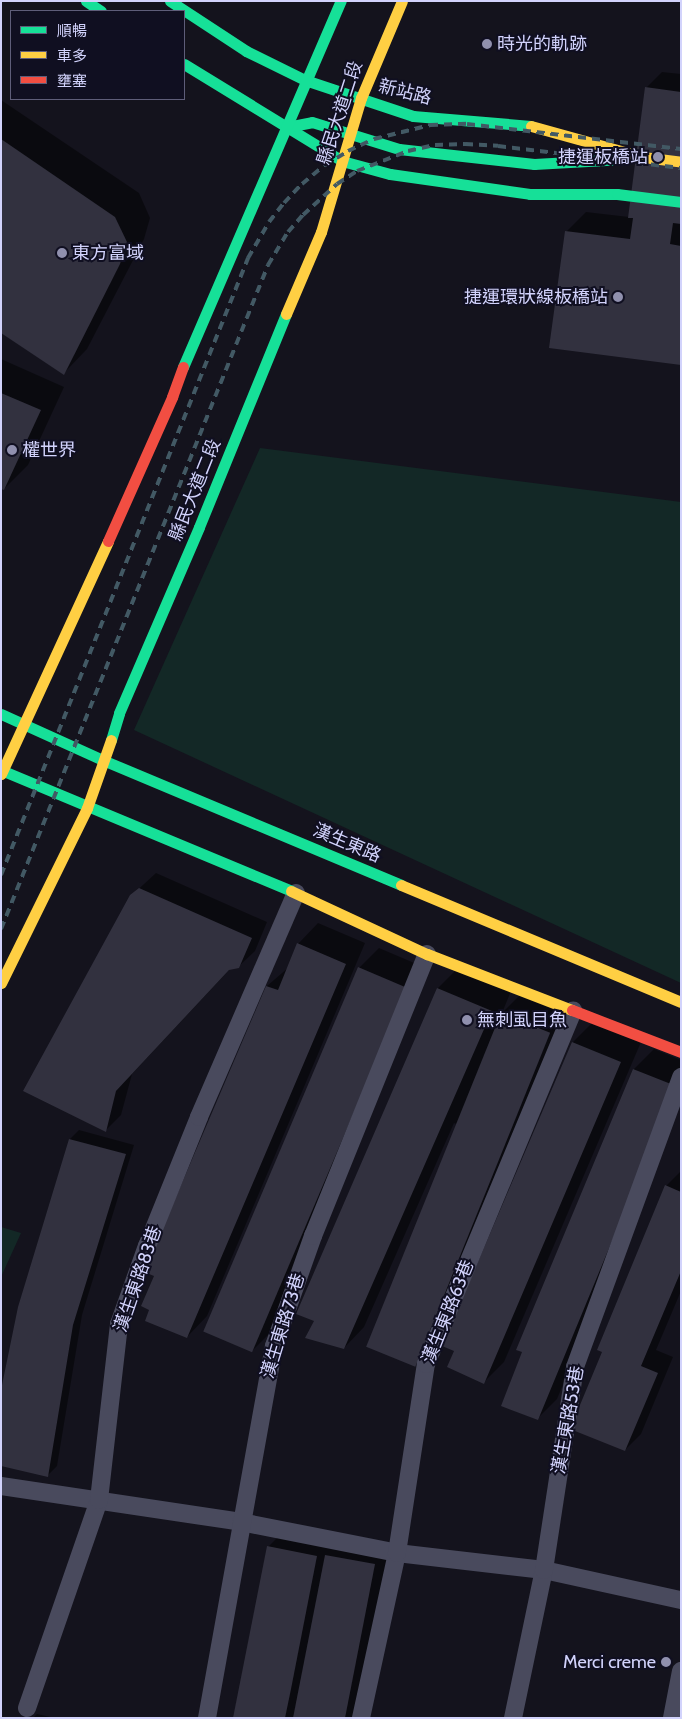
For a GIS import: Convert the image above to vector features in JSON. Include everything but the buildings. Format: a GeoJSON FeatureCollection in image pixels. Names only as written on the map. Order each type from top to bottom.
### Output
{"type":"FeatureCollection","features":[{"type":"Feature","properties":{"kind":"street"},"geometry":{"type":"LineString","coordinates":[[86,1],[100,10]]}},
{"type":"Feature","properties":{"kind":"street","name":"新站路"},"geometry":{"type":"LineString","coordinates":[[170,1],[184,10]]}},
{"type":"Feature","properties":{"kind":"street"},"geometry":{"type":"LineString","coordinates":[[341,1],[188,352],[172,397],[26,724],[2,772],[296,893],[427,954],[681,1052]]}},
{"type":"Feature","properties":{"kind":"street","name":"縣民大道二段"},"geometry":{"type":"LineString","coordinates":[[1,984],[87,808],[105,761],[119,713],[200,527],[247,407],[321,232],[361,98],[402,1]]}},
{"type":"Feature","properties":{"kind":"street","name":"新站路"},"geometry":{"type":"LineString","coordinates":[[185,11],[246,51],[305,80],[413,116],[536,126],[643,157],[681,162]]}},
{"type":"Feature","properties":{"kind":"street"},"geometry":{"type":"LineString","coordinates":[[185,65],[342,161],[390,174],[530,194],[617,194],[681,202]]}},
{"type":"Feature","properties":{"kind":"street"},"geometry":{"type":"LineString","coordinates":[[287,127],[312,122],[399,149],[534,164],[643,157]]}},
{"type":"Feature","properties":{"kind":"street","name":"漢生東路"},"geometry":{"type":"LineString","coordinates":[[1,714],[105,761],[681,1002]]}},
{"type":"Feature","properties":{"kind":"lane","name":"漢生東路83巷"},"geometry":{"type":"LineString","coordinates":[[26,1708],[99,1500],[119,1324],[147,1246],[199,1117],[296,893]]}},
{"type":"Feature","properties":{"kind":"lane","name":"漢生東路73巷"},"geometry":{"type":"LineString","coordinates":[[207,1718],[240,1522],[274,1346],[313,1236],[427,954]]}},
{"type":"Feature","properties":{"kind":"lane","name":"漢生東路63巷"},"geometry":{"type":"LineString","coordinates":[[361,1718],[397,1553],[426,1364],[573,1010]]}},
{"type":"Feature","properties":{"kind":"lane","name":"漢生東路53巷"},"geometry":{"type":"LineString","coordinates":[[514,1718],[544,1570],[575,1367],[681,1077]]}},
{"type":"Feature","properties":{"kind":"lane"},"geometry":{"type":"LineString","coordinates":[[1,1486],[240,1522],[397,1553],[544,1570],[681,1600]]}},
{"type":"Feature","properties":{"kind":"lane"},"geometry":{"type":"LineString","coordinates":[[672,1718],[681,1671]]}},
{"type":"Feature","properties":{"kind":"green space"},"geometry":{"type":"Polygon","coordinates":[[[260,448],[681,502],[681,983],[134,730],[260,448]]]}},
{"type":"Feature","properties":{"kind":"green space"},"geometry":{"type":"Polygon","coordinates":[[[1,1227],[21,1233],[1,1277],[1,1227]]]}},
{"type":"Feature","properties":{"kind":"railway"},"geometry":{"type":"LineString","coordinates":[[1,875],[248,258],[269,222],[284,203],[302,184],[325,165],[348,151],[374,139],[430,125],[467,124],[681,149]]}},
{"type":"Feature","properties":{"kind":"railway"},"geometry":{"type":"LineString","coordinates":[[1,929],[268,265],[288,232],[303,215],[337,184],[357,171],[408,151],[435,145],[498,146],[681,168]]}},
{"type":"Feature","properties":{"kind":"traffic: fast"},"geometry":{"type":"LineString","coordinates":[[86,1],[100,10]]}},
{"type":"Feature","properties":{"kind":"traffic: fast"},"geometry":{"type":"LineString","coordinates":[[170,1],[184,10]]}},
{"type":"Feature","properties":{"kind":"traffic: fast"},"geometry":{"type":"LineString","coordinates":[[183,367],[341,1]]}},
{"type":"Feature","properties":{"kind":"traffic: fast"},"geometry":{"type":"LineString","coordinates":[[185,11],[246,51],[305,80],[413,116],[531,126]]}},
{"type":"Feature","properties":{"kind":"traffic: fast"},"geometry":{"type":"LineString","coordinates":[[185,65],[342,161],[390,174],[530,194],[617,194],[681,202]]}},
{"type":"Feature","properties":{"kind":"traffic: fast"},"geometry":{"type":"LineString","coordinates":[[287,127],[312,122],[399,149],[534,164],[624,159]]}},
{"type":"Feature","properties":{"kind":"traffic: fast"},"geometry":{"type":"LineString","coordinates":[[111,740],[119,713],[199,527],[286,314]]}},
{"type":"Feature","properties":{"kind":"traffic: fast"},"geometry":{"type":"LineString","coordinates":[[1,714],[105,761],[401,885]]}},
{"type":"Feature","properties":{"kind":"traffic: fast"},"geometry":{"type":"LineString","coordinates":[[1,770],[291,891]]}},
{"type":"Feature","properties":{"kind":"traffic: slow"},"geometry":{"type":"LineString","coordinates":[[286,314],[321,232],[361,98],[402,1]]}},
{"type":"Feature","properties":{"kind":"traffic: slow"},"geometry":{"type":"LineString","coordinates":[[531,126],[643,157],[681,162]]}},
{"type":"Feature","properties":{"kind":"traffic: slow"},"geometry":{"type":"LineString","coordinates":[[1,774],[108,541]]}},
{"type":"Feature","properties":{"kind":"traffic: slow"},"geometry":{"type":"LineString","coordinates":[[1,983],[87,808],[111,740]]}},
{"type":"Feature","properties":{"kind":"traffic: slow"},"geometry":{"type":"LineString","coordinates":[[401,885],[681,1002]]}},
{"type":"Feature","properties":{"kind":"traffic: slow"},"geometry":{"type":"LineString","coordinates":[[291,891],[427,954],[572,1010]]}},
{"type":"Feature","properties":{"kind":"traffic: jam"},"geometry":{"type":"LineString","coordinates":[[108,541],[172,397],[183,367]]}},
{"type":"Feature","properties":{"kind":"traffic: jam"},"geometry":{"type":"LineString","coordinates":[[572,1010],[681,1052]]}},
{"type":"Feature","properties":{"kind":"place","name":"時光的軌跡"},"geometry":{"type":"Point","coordinates":[487,44]}},
{"type":"Feature","properties":{"kind":"place","name":"捷運板橋站"},"geometry":{"type":"Point","coordinates":[658,157]}},
{"type":"Feature","properties":{"kind":"place","name":"東方富域"},"geometry":{"type":"Point","coordinates":[62,253]}},
{"type":"Feature","properties":{"kind":"place","name":"捷運環狀線板橋站"},"geometry":{"type":"Point","coordinates":[618,297]}},
{"type":"Feature","properties":{"kind":"place","name":"權世界"},"geometry":{"type":"Point","coordinates":[12,450]}},
{"type":"Feature","properties":{"kind":"place","name":"無刺虱目魚"},"geometry":{"type":"Point","coordinates":[467,1020]}},
{"type":"Feature","properties":{"kind":"place","name":"Merci creme"},"geometry":{"type":"Point","coordinates":[666,1662]}}]}
